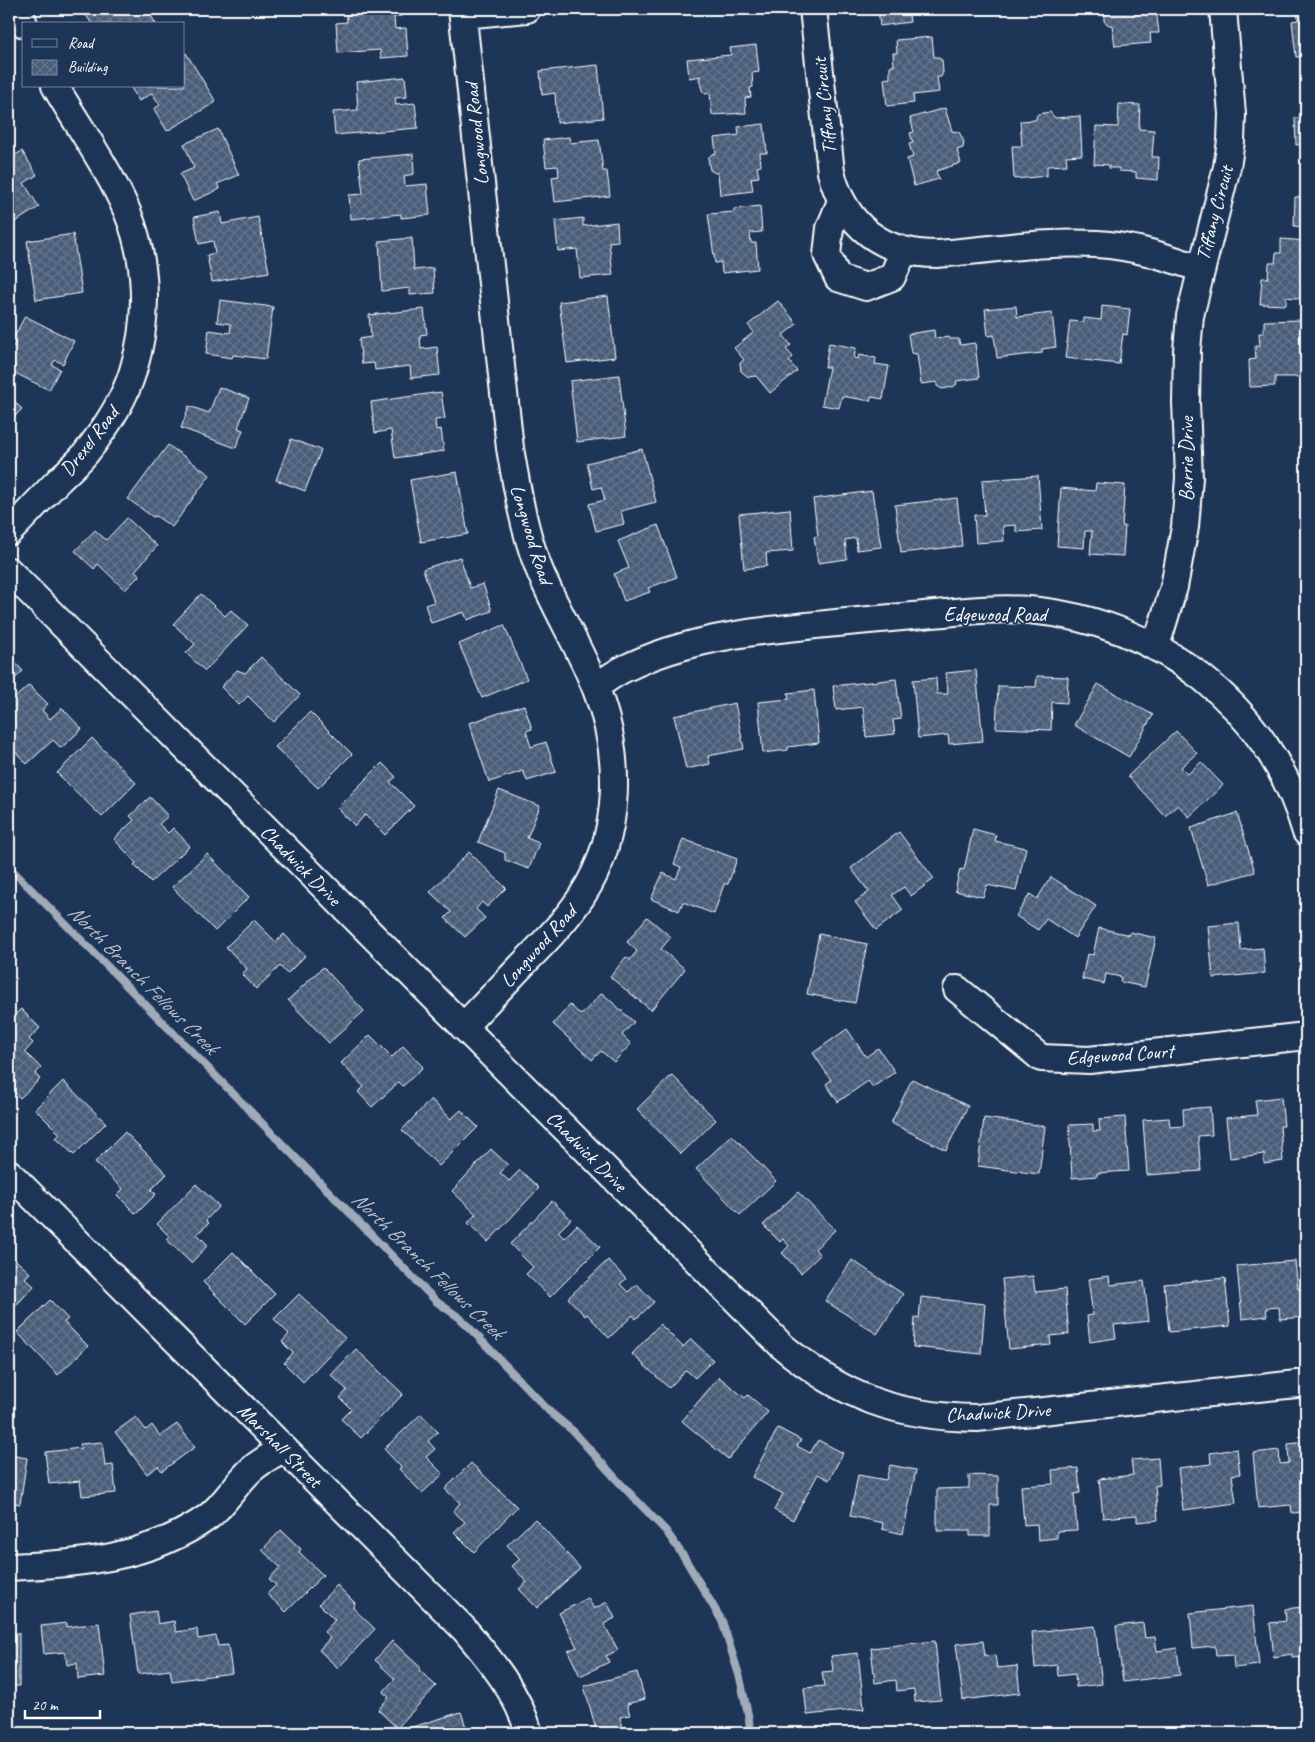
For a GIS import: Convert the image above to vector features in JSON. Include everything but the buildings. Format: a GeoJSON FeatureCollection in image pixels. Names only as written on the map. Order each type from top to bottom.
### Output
{"type":"FeatureCollection","features":[{"type":"Feature","properties":{"kind":"street"},"geometry":{"type":"LineString","coordinates":[[20,9],[23,22]]}},
{"type":"Feature","properties":{"kind":"street"},"geometry":{"type":"LineString","coordinates":[[463,12],[527,9]]}},
{"type":"Feature","properties":{"kind":"street","name":"Tiffany Circuit"},"geometry":{"type":"LineString","coordinates":[[814,9],[831,172],[841,201],[850,215],[867,233],[888,246],[920,254],[1060,244],[1098,244],[1146,251],[1201,269],[1231,141],[1232,114],[1223,9]]}},
{"type":"Feature","properties":{"kind":"street","name":"Longwood Road"},"geometry":{"type":"LineString","coordinates":[[463,12],[510,448],[518,493],[526,529],[539,568],[604,710],[610,735],[614,779],[610,827],[598,866],[583,895],[565,921],[463,1027]]}},
{"type":"Feature","properties":{"kind":"street","name":"Drexel Road"},"geometry":{"type":"LineString","coordinates":[[9,532],[84,455],[106,425],[120,402],[133,372],[144,314],[144,288],[141,263],[136,237],[127,211],[115,186],[56,88]]}},
{"type":"Feature","properties":{"kind":"street"},"geometry":{"type":"LineString","coordinates":[[841,201],[830,228],[827,255],[838,278],[866,287],[892,277],[904,251]]}},
{"type":"Feature","properties":{"kind":"street","name":"Barrie Drive"},"geometry":{"type":"LineString","coordinates":[[1156,646],[1174,587],[1185,527],[1188,478],[1187,350],[1190,316],[1201,269]]}},
{"type":"Feature","properties":{"kind":"street","name":"Chadwick Drive"},"geometry":{"type":"LineString","coordinates":[[9,571],[782,1346],[823,1377],[871,1401],[897,1409],[923,1414],[976,1418],[1306,1382]]}},
{"type":"Feature","properties":{"kind":"street","name":"Edgewood Road"},"geometry":{"type":"LineString","coordinates":[[595,687],[629,666],[674,649],[725,636],[789,627],[977,610],[1028,610],[1068,615],[1115,628],[1156,646],[1199,674],[1221,693],[1241,713],[1270,752],[1292,794],[1306,832]]}},
{"type":"Feature","properties":{"kind":"street","name":"Edgewood Court"},"geometry":{"type":"LineString","coordinates":[[957,989],[1041,1058],[1089,1060],[1306,1036]]}},
{"type":"Feature","properties":{"kind":"street","name":"Marshall Street"},"geometry":{"type":"LineString","coordinates":[[9,1173],[471,1636],[494,1664],[513,1694],[529,1733]]}},
{"type":"Feature","properties":{"kind":"street"},"geometry":{"type":"LineString","coordinates":[[9,1567],[67,1564],[119,1556],[152,1546],[184,1532],[209,1516],[252,1470],[283,1448]]}},
{"type":"Feature","properties":{"kind":"waterway","name":"North Branch Fellows Creek"},"geometry":{"type":"LineString","coordinates":[[9,867],[437,1302],[460,1318],[550,1412],[573,1431],[666,1531],[684,1557],[722,1621],[740,1678],[749,1719],[750,1733]]}}]}
